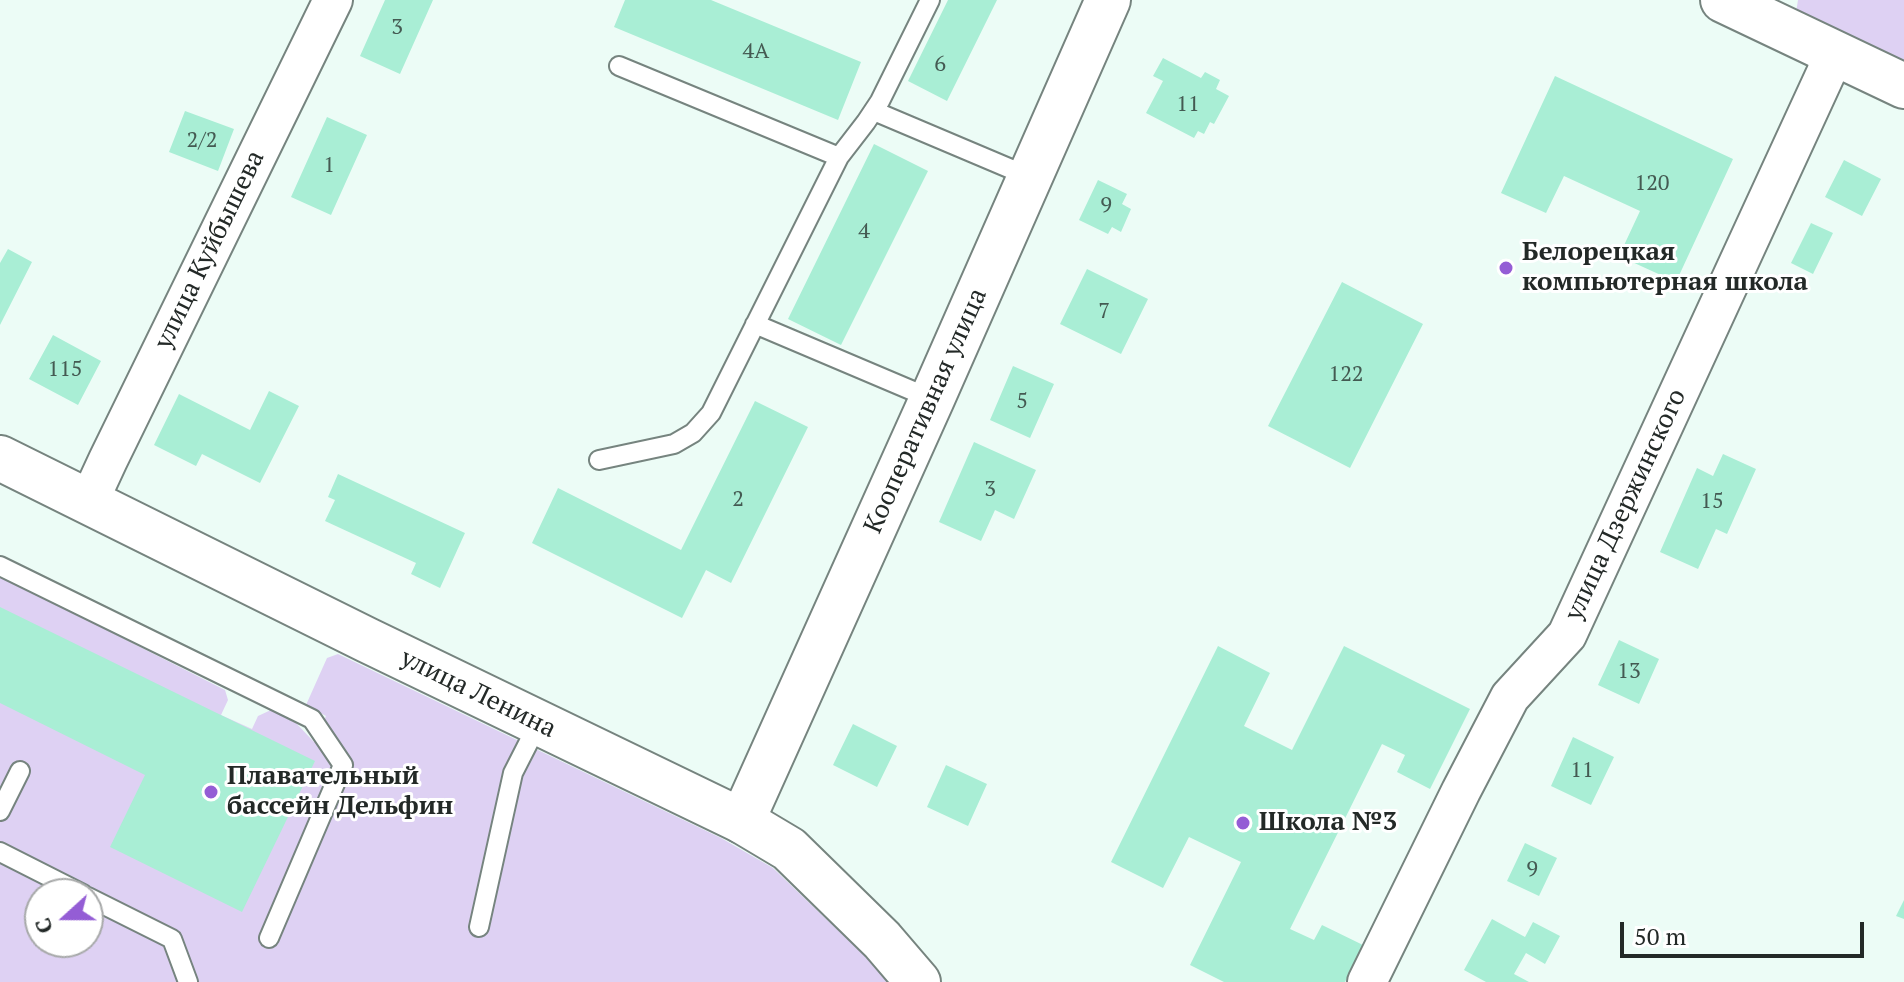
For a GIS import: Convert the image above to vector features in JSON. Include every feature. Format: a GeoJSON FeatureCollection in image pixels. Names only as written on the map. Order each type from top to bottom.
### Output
{"type":"FeatureCollection","features":[{"type":"Feature","properties":{"kind":"street","name":"улица Куйбышева"},"geometry":{"type":"LineString","coordinates":[[89,501],[333,0]]}},
{"type":"Feature","properties":{"kind":"street","name":"Кооперативная улица"},"geometry":{"type":"LineString","coordinates":[[742,821],[1108,0]]}},
{"type":"Feature","properties":{"kind":"street"},"geometry":{"type":"LineString","coordinates":[[1723,0],[1904,86]]}},
{"type":"Feature","properties":{"kind":"street","name":"улица Дзержинского"},"geometry":{"type":"LineString","coordinates":[[1367,982],[1510,697],[1567,635],[1826,73],[1832,52]]}},
{"type":"Feature","properties":{"kind":"street","name":"улица Ленина"},"geometry":{"type":"LineString","coordinates":[[1,462],[89,501],[538,724],[742,821],[789,849],[882,940],[918,982]]}},
{"type":"Feature","properties":{"kind":"lane"},"geometry":{"type":"LineString","coordinates":[[599,460],[674,444],[693,433],[711,413],[839,157],[874,111],[930,0]]}},
{"type":"Feature","properties":{"kind":"lane"},"geometry":{"type":"LineString","coordinates":[[619,66],[839,157]]}},
{"type":"Feature","properties":{"kind":"lane"},"geometry":{"type":"LineString","coordinates":[[874,111],[1030,177]]}},
{"type":"Feature","properties":{"kind":"lane"},"geometry":{"type":"LineString","coordinates":[[755,324],[932,399]]}},
{"type":"Feature","properties":{"kind":"lane"},"geometry":{"type":"LineString","coordinates":[[0,566],[312,719],[343,765],[269,938]]}},
{"type":"Feature","properties":{"kind":"lane"},"geometry":{"type":"LineString","coordinates":[[479,927],[513,773],[538,724]]}},
{"type":"Feature","properties":{"kind":"lane"},"geometry":{"type":"LineString","coordinates":[[0,811],[20,771]]}},
{"type":"Feature","properties":{"kind":"lane"},"geometry":{"type":"LineString","coordinates":[[0,852],[51,878]]}},
{"type":"Feature","properties":{"kind":"lane"},"geometry":{"type":"LineString","coordinates":[[104,905],[172,939],[188,982]]}},
{"type":"Feature","properties":{"kind":"shaded area"},"geometry":{"type":"Polygon","coordinates":[[[1798,0],[1904,0],[1904,69],[1795,19],[1798,0]]]}},
{"type":"Feature","properties":{"kind":"shaded area"},"geometry":{"type":"Polygon","coordinates":[[[0,576],[225,690],[228,700],[221,715],[252,729],[258,716],[271,710],[296,723],[314,742],[326,716],[306,705],[327,658],[338,654],[721,838],[773,868],[892,982],[0,982],[0,576]]]}},
{"type":"Feature","properties":{"kind":"building"},"geometry":{"type":"Polygon","coordinates":[[[385,0],[433,0],[400,74],[360,56],[385,0]]]}},
{"type":"Feature","properties":{"kind":"building"},"geometry":{"type":"Polygon","coordinates":[[[625,0],[711,0],[861,62],[838,120],[614,27],[625,0]]]}},
{"type":"Feature","properties":{"kind":"building"},"geometry":{"type":"Polygon","coordinates":[[[948,0],[997,0],[947,101],[908,81],[948,0]]]}},
{"type":"Feature","properties":{"kind":"building"},"geometry":{"type":"Polygon","coordinates":[[[1163,58],[1201,78],[1205,72],[1220,80],[1216,89],[1229,96],[1214,124],[1210,122],[1204,134],[1198,131],[1194,138],[1146,113],[1163,81],[1153,76],[1163,58]]]}},
{"type":"Feature","properties":{"kind":"building"},"geometry":{"type":"Polygon","coordinates":[[[1555,76],[1733,159],[1676,282],[1619,256],[1640,211],[1564,176],[1546,213],[1501,193],[1555,76]]]}},
{"type":"Feature","properties":{"kind":"building"},"geometry":{"type":"Polygon","coordinates":[[[185,111],[234,129],[218,171],[169,152],[185,111]]]}},
{"type":"Feature","properties":{"kind":"building"},"geometry":{"type":"Polygon","coordinates":[[[327,117],[367,135],[331,215],[291,197],[327,117]]]}},
{"type":"Feature","properties":{"kind":"building"},"geometry":{"type":"Polygon","coordinates":[[[874,144],[928,171],[841,345],[788,319],[874,144]]]}},
{"type":"Feature","properties":{"kind":"building"},"geometry":{"type":"Polygon","coordinates":[[[1844,160],[1881,179],[1862,216],[1825,197],[1844,160]]]}},
{"type":"Feature","properties":{"kind":"building"},"geometry":{"type":"Polygon","coordinates":[[[1098,180],[1127,194],[1122,204],[1131,209],[1121,232],[1112,227],[1108,234],[1079,220],[1098,180]]]}},
{"type":"Feature","properties":{"kind":"building"},"geometry":{"type":"Polygon","coordinates":[[[1811,223],[1833,233],[1813,274],[1791,263],[1811,223]]]}},
{"type":"Feature","properties":{"kind":"building"},"geometry":{"type":"Polygon","coordinates":[[[8,249],[32,262],[0,325],[0,263],[8,249]]]}},
{"type":"Feature","properties":{"kind":"building"},"geometry":{"type":"Polygon","coordinates":[[[1087,269],[1148,299],[1121,354],[1060,324],[1087,269]]]}},
{"type":"Feature","properties":{"kind":"building"},"geometry":{"type":"Polygon","coordinates":[[[1342,282],[1423,324],[1350,468],[1268,426],[1342,282]]]}},
{"type":"Feature","properties":{"kind":"building"},"geometry":{"type":"Polygon","coordinates":[[[53,335],[101,361],[78,405],[29,379],[53,335]]]}},
{"type":"Feature","properties":{"kind":"building"},"geometry":{"type":"Polygon","coordinates":[[[1013,366],[1054,384],[1030,438],[990,420],[1013,366]]]}},
{"type":"Feature","properties":{"kind":"building"},"geometry":{"type":"Polygon","coordinates":[[[269,391],[299,406],[260,483],[202,454],[196,466],[154,445],[179,394],[250,430],[269,391]]]}},
{"type":"Feature","properties":{"kind":"building"},"geometry":{"type":"Polygon","coordinates":[[[755,401],[808,427],[731,583],[706,570],[682,618],[532,543],[558,488],[681,550],[755,401]]]}},
{"type":"Feature","properties":{"kind":"building"},"geometry":{"type":"Polygon","coordinates":[[[974,442],[1036,470],[1014,519],[995,510],[981,541],[939,522],[974,442]]]}},
{"type":"Feature","properties":{"kind":"building"},"geometry":{"type":"Polygon","coordinates":[[[1723,454],[1756,469],[1727,534],[1716,529],[1698,569],[1660,552],[1697,468],[1713,476],[1723,454]]]}},
{"type":"Feature","properties":{"kind":"building"},"geometry":{"type":"Polygon","coordinates":[[[338,474],[465,533],[440,588],[411,574],[416,563],[325,521],[335,500],[328,497],[338,474]]]}},
{"type":"Feature","properties":{"kind":"building"},"geometry":{"type":"Polygon","coordinates":[[[0,607],[315,761],[242,912],[110,847],[145,775],[0,703],[0,607]]]}},
{"type":"Feature","properties":{"kind":"building"},"geometry":{"type":"Polygon","coordinates":[[[1619,640],[1659,659],[1639,704],[1598,685],[1619,640]]]}},
{"type":"Feature","properties":{"kind":"building"},"geometry":{"type":"Polygon","coordinates":[[[1218,646],[1270,673],[1244,726],[1292,750],[1344,646],[1470,709],[1430,789],[1397,772],[1405,755],[1382,744],[1290,929],[1314,940],[1322,925],[1363,945],[1345,982],[1224,982],[1190,965],[1241,862],[1189,837],[1163,888],[1111,862],[1218,646]]]}},
{"type":"Feature","properties":{"kind":"building"},"geometry":{"type":"Polygon","coordinates":[[[853,724],[897,746],[877,787],[833,765],[853,724]]]}},
{"type":"Feature","properties":{"kind":"building"},"geometry":{"type":"Polygon","coordinates":[[[1573,737],[1614,757],[1591,805],[1551,786],[1573,737]]]}},
{"type":"Feature","properties":{"kind":"building"},"geometry":{"type":"Polygon","coordinates":[[[946,765],[987,784],[968,826],[927,807],[946,765]]]}},
{"type":"Feature","properties":{"kind":"building"},"geometry":{"type":"Polygon","coordinates":[[[1525,843],[1557,858],[1539,896],[1507,881],[1525,843]]]}},
{"type":"Feature","properties":{"kind":"building"},"geometry":{"type":"Polygon","coordinates":[[[1904,900],[1904,919],[1896,916],[1904,900]]]}},
{"type":"Feature","properties":{"kind":"building"},"geometry":{"type":"Polygon","coordinates":[[[1492,919],[1525,937],[1533,922],[1560,936],[1545,964],[1526,953],[1514,974],[1529,982],[1486,982],[1464,970],[1492,919]]]}},
{"type":"Feature","properties":{"kind":"place","name":"Белорецкая компьютерная школа"},"geometry":{"type":"Point","coordinates":[1506,268]}},
{"type":"Feature","properties":{"kind":"place","name":"Плавательный бассейн Дельфин"},"geometry":{"type":"Point","coordinates":[211,792]}},
{"type":"Feature","properties":{"kind":"place","name":"Школа №3"},"geometry":{"type":"Point","coordinates":[1243,823]}}]}
